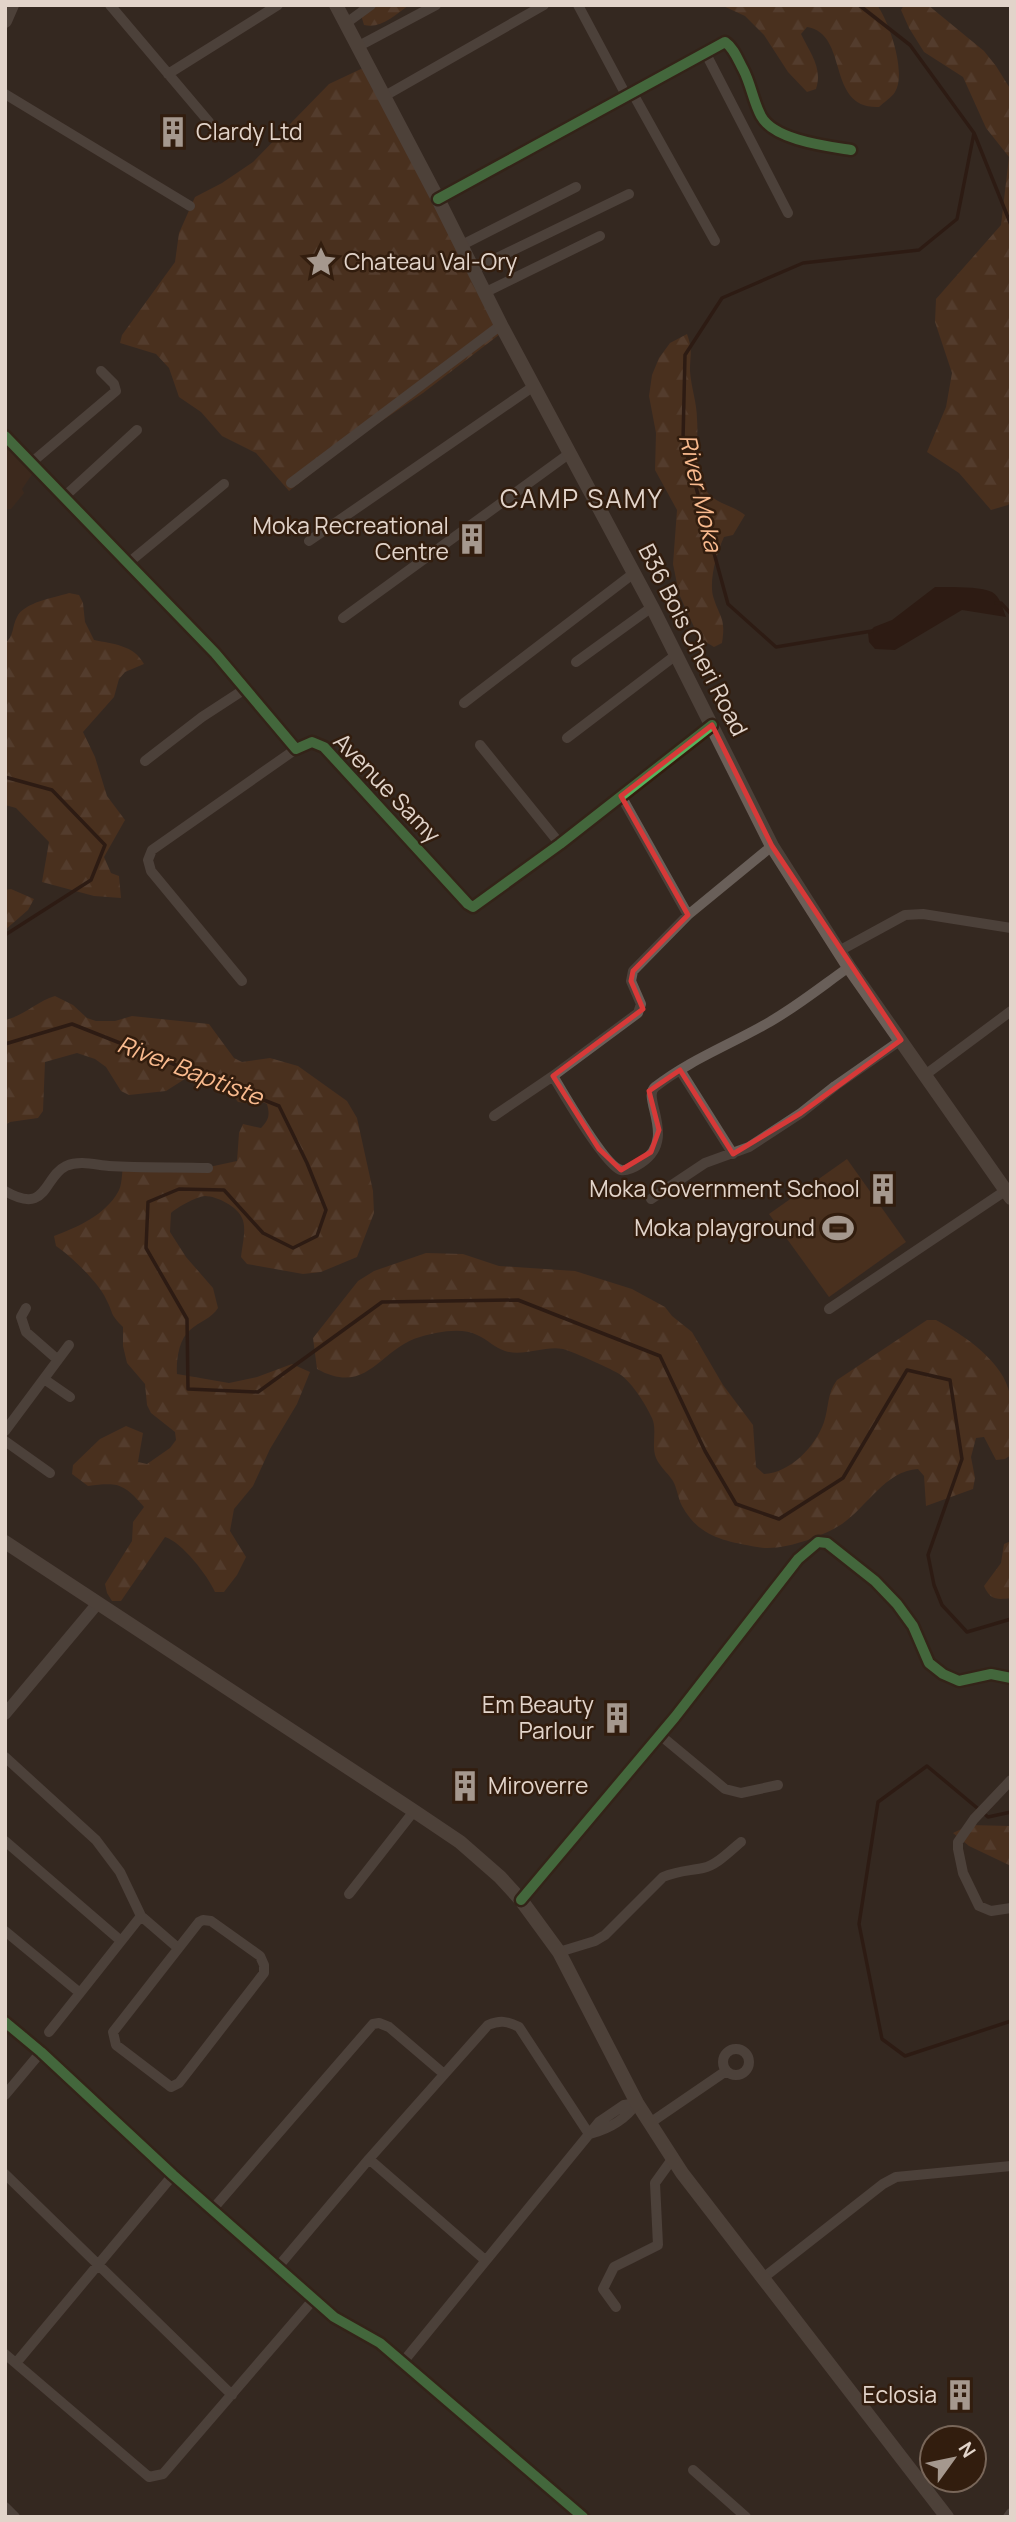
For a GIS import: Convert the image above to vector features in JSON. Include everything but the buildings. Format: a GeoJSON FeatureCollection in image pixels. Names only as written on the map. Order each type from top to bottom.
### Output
{"type":"FeatureCollection","features":[{"type":"Feature","properties":{"kind":"main road"},"geometry":{"type":"LineString","coordinates":[[5,21],[12,5]]}},
{"type":"Feature","properties":{"kind":"main road","name":"B36 Bois Cheri Road"},"geometry":{"type":"LineString","coordinates":[[336,5],[501,325],[652,607],[772,846],[849,967],[1008,1195]]}},
{"type":"Feature","properties":{"kind":"main road"},"geometry":{"type":"LineString","coordinates":[[5,1542],[460,1842],[500,1877],[521,1900],[559,1952],[637,2103],[673,2158],[947,2517]]}},
{"type":"Feature","properties":{"kind":"street"},"geometry":{"type":"LineString","coordinates":[[110,5],[209,122]]}},
{"type":"Feature","properties":{"kind":"street"},"geometry":{"type":"LineString","coordinates":[[168,74],[278,5]]}},
{"type":"Feature","properties":{"kind":"street"},"geometry":{"type":"LineString","coordinates":[[345,24],[371,5]]}},
{"type":"Feature","properties":{"kind":"street"},"geometry":{"type":"LineString","coordinates":[[357,47],[436,5]]}},
{"type":"Feature","properties":{"kind":"street"},"geometry":{"type":"LineString","coordinates":[[383,97],[544,5]]}},
{"type":"Feature","properties":{"kind":"street"},"geometry":{"type":"LineString","coordinates":[[578,5],[715,241]]}},
{"type":"Feature","properties":{"kind":"street"},"geometry":{"type":"LineString","coordinates":[[438,200],[723,42],[729,44],[749,80],[761,115],[772,128],[788,136],[851,150]]}},
{"type":"Feature","properties":{"kind":"street"},"geometry":{"type":"LineString","coordinates":[[705,52],[788,212]]}},
{"type":"Feature","properties":{"kind":"street"},"geometry":{"type":"LineString","coordinates":[[5,94],[190,206]]}},
{"type":"Feature","properties":{"kind":"street"},"geometry":{"type":"LineString","coordinates":[[461,245],[576,187]]}},
{"type":"Feature","properties":{"kind":"street"},"geometry":{"type":"LineString","coordinates":[[474,269],[629,194]]}},
{"type":"Feature","properties":{"kind":"street"},"geometry":{"type":"LineString","coordinates":[[486,292],[600,236]]}},
{"type":"Feature","properties":{"kind":"street"},"geometry":{"type":"LineString","coordinates":[[291,483],[501,325]]}},
{"type":"Feature","properties":{"kind":"street"},"geometry":{"type":"LineString","coordinates":[[31,463],[116,391],[114,384],[101,371]]}},
{"type":"Feature","properties":{"kind":"street"},"geometry":{"type":"LineString","coordinates":[[309,541],[534,386]]}},
{"type":"Feature","properties":{"kind":"street"},"geometry":{"type":"LineString","coordinates":[[64,496],[138,430]]}},
{"type":"Feature","properties":{"kind":"street","name":"Avenue Samy"},"geometry":{"type":"LineString","coordinates":[[5,436],[215,653],[296,749],[313,742],[324,747],[473,907],[712,725]]}},
{"type":"Feature","properties":{"kind":"street"},"geometry":{"type":"LineString","coordinates":[[343,618],[570,453]]}},
{"type":"Feature","properties":{"kind":"street"},"geometry":{"type":"LineString","coordinates":[[127,564],[224,484]]}},
{"type":"Feature","properties":{"kind":"street"},"geometry":{"type":"LineString","coordinates":[[464,703],[634,573]]}},
{"type":"Feature","properties":{"kind":"street"},"geometry":{"type":"LineString","coordinates":[[576,662],[652,607]]}},
{"type":"Feature","properties":{"kind":"street"},"geometry":{"type":"LineString","coordinates":[[567,738],[676,654]]}},
{"type":"Feature","properties":{"kind":"street"},"geometry":{"type":"LineString","coordinates":[[145,761],[202,717],[245,689]]}},
{"type":"Feature","properties":{"kind":"street"},"geometry":{"type":"LineString","coordinates":[[480,745],[559,844]]}},
{"type":"Feature","properties":{"kind":"street"},"geometry":{"type":"LineString","coordinates":[[242,981],[151,871],[148,860],[152,850],[296,749]]}},
{"type":"Feature","properties":{"kind":"street"},"geometry":{"type":"LineString","coordinates":[[621,796],[688,915]]}},
{"type":"Feature","properties":{"kind":"street"},"geometry":{"type":"LineString","coordinates":[[494,1116],[638,1013],[641,1004],[631,981],[633,971],[688,915],[772,846]]}},
{"type":"Feature","properties":{"kind":"street"},"geometry":{"type":"LineString","coordinates":[[839,951],[905,915],[923,914],[1011,928]]}},
{"type":"Feature","properties":{"kind":"street"},"geometry":{"type":"LineString","coordinates":[[553,1076],[599,1149],[613,1166],[621,1170],[630,1169],[644,1161],[657,1142],[659,1130],[650,1092],[680,1070],[769,1023],[849,967]]}},
{"type":"Feature","properties":{"kind":"street"},"geometry":{"type":"LineString","coordinates":[[925,1075],[1011,1011]]}},
{"type":"Feature","properties":{"kind":"street"},"geometry":{"type":"LineString","coordinates":[[651,1199],[705,1163],[749,1147],[801,1113],[901,1040]]}},
{"type":"Feature","properties":{"kind":"street"},"geometry":{"type":"LineString","coordinates":[[680,1070],[733,1153]]}},
{"type":"Feature","properties":{"kind":"street"},"geometry":{"type":"LineString","coordinates":[[5,1191],[28,1199],[38,1197],[65,1166],[81,1163],[208,1168]]}},
{"type":"Feature","properties":{"kind":"street"},"geometry":{"type":"LineString","coordinates":[[829,1309],[1008,1195]]}},
{"type":"Feature","properties":{"kind":"street"},"geometry":{"type":"LineString","coordinates":[[26,1308],[21,1317],[26,1332],[58,1360]]}},
{"type":"Feature","properties":{"kind":"street"},"geometry":{"type":"LineString","coordinates":[[5,1431],[69,1345]]}},
{"type":"Feature","properties":{"kind":"street"},"geometry":{"type":"LineString","coordinates":[[44,1379],[70,1397]]}},
{"type":"Feature","properties":{"kind":"street"},"geometry":{"type":"LineString","coordinates":[[5,1441],[50,1472]]}},
{"type":"Feature","properties":{"kind":"street"},"geometry":{"type":"LineString","coordinates":[[521,1900],[660,1735],[798,1559],[818,1542],[828,1543],[876,1581],[913,1626],[929,1662],[943,1674],[959,1681],[990,1674],[1011,1678]]}},
{"type":"Feature","properties":{"kind":"street"},"geometry":{"type":"LineString","coordinates":[[5,1714],[98,1603]]}},
{"type":"Feature","properties":{"kind":"street"},"geometry":{"type":"LineString","coordinates":[[660,1735],[733,1793],[778,1785]]}},
{"type":"Feature","properties":{"kind":"street"},"geometry":{"type":"LineString","coordinates":[[5,1757],[96,1840],[112,1859],[141,1916],[178,1948]]}},
{"type":"Feature","properties":{"kind":"street"},"geometry":{"type":"LineString","coordinates":[[1008,1784],[974,1819],[958,1842],[958,1849],[969,1885],[979,1906],[991,1911],[1011,1908]]}},
{"type":"Feature","properties":{"kind":"street"},"geometry":{"type":"LineString","coordinates":[[349,1894],[414,1811]]}},
{"type":"Feature","properties":{"kind":"street"},"geometry":{"type":"LineString","coordinates":[[5,1841],[121,1941]]}},
{"type":"Feature","properties":{"kind":"street"},"geometry":{"type":"LineString","coordinates":[[559,1952],[595,1941],[605,1935],[663,1878],[674,1872],[713,1864],[741,1842]]}},
{"type":"Feature","properties":{"kind":"street"},"geometry":{"type":"LineString","coordinates":[[49,2032],[141,1916]]}},
{"type":"Feature","properties":{"kind":"street"},"geometry":{"type":"LineString","coordinates":[[211,1921],[260,1956],[264,1973],[179,2082],[171,2087],[116,2045],[113,2032],[178,1948],[199,1922],[211,1921]]}},
{"type":"Feature","properties":{"kind":"street"},"geometry":{"type":"LineString","coordinates":[[5,1931],[80,1993]]}},
{"type":"Feature","properties":{"kind":"street"},"geometry":{"type":"LineString","coordinates":[[277,2268],[488,2025],[508,2021],[519,2027],[589,2134]]}},
{"type":"Feature","properties":{"kind":"street"},"geometry":{"type":"LineString","coordinates":[[5,2022],[313,2300],[334,2317],[380,2343],[583,2517]]}},
{"type":"Feature","properties":{"kind":"street"},"geometry":{"type":"LineString","coordinates":[[212,2210],[373,2024],[390,2027],[444,2074]]}},
{"type":"Feature","properties":{"kind":"street"},"geometry":{"type":"LineString","coordinates":[[5,2095],[41,2052]]}},
{"type":"Feature","properties":{"kind":"street"},"geometry":{"type":"LineString","coordinates":[[650,2123],[726,2071]]}},
{"type":"Feature","properties":{"kind":"street"},"geometry":{"type":"LineString","coordinates":[[403,2362],[599,2122],[624,2105],[637,2103]]}},
{"type":"Feature","properties":{"kind":"street"},"geometry":{"type":"LineString","coordinates":[[616,2307],[603,2288],[614,2267],[658,2245],[655,2183],[673,2158]]}},
{"type":"Feature","properties":{"kind":"street"},"geometry":{"type":"LineString","coordinates":[[369,2159],[485,2260]]}},
{"type":"Feature","properties":{"kind":"street"},"geometry":{"type":"LineString","coordinates":[[764,2278],[883,2184],[896,2178],[1011,2166]]}},
{"type":"Feature","properties":{"kind":"street"},"geometry":{"type":"LineString","coordinates":[[5,2174],[232,2395]]}},
{"type":"Feature","properties":{"kind":"street"},"geometry":{"type":"LineString","coordinates":[[16,2363],[173,2175]]}},
{"type":"Feature","properties":{"kind":"street"},"geometry":{"type":"LineString","coordinates":[[5,2354],[149,2477],[163,2474],[313,2300]]}},
{"type":"Feature","properties":{"kind":"street"},"geometry":{"type":"LineString","coordinates":[[693,2470],[746,2517]]}},
{"type":"Feature","properties":{"kind":"street"},"geometry":{"type":"LineString","coordinates":[[5,2507],[15,2517]]}},
{"type":"Feature","properties":{"kind":"highlighted area"},"geometry":{"type":"Polygon","coordinates":[[[712,725],[772,846],[901,1040],[801,1113],[733,1154],[680,1070],[649,1091],[659,1130],[651,1152],[621,1170],[599,1149],[553,1076],[643,1009],[631,981],[633,971],[688,915],[621,796],[712,725]]]}},
{"type":"Feature","properties":{"kind":"shaded area"},"geometry":{"type":"Polygon","coordinates":[[[5,444],[33,473],[22,489],[24,493],[11,509],[5,509],[5,444]]]}},
{"type":"Feature","properties":{"kind":"shaded area"},"geometry":{"type":"Polygon","coordinates":[[[935,587],[972,588],[992,592],[999,600],[1006,617],[962,610],[895,650],[875,649],[869,642],[868,633],[874,627],[892,620],[935,587]]]}},
{"type":"Feature","properties":{"kind":"green space"},"geometry":{"type":"Polygon","coordinates":[[[358,5],[409,5],[388,20],[370,26],[364,25],[358,5]]]}},
{"type":"Feature","properties":{"kind":"green space"},"geometry":{"type":"Polygon","coordinates":[[[721,5],[877,5],[887,23],[898,60],[899,73],[895,92],[879,107],[862,104],[851,96],[829,43],[820,33],[807,27],[801,34],[817,67],[818,81],[816,89],[807,92],[788,72],[764,35],[745,16],[721,5]]]}},
{"type":"Feature","properties":{"kind":"green space"},"geometry":{"type":"Polygon","coordinates":[[[904,5],[928,5],[984,51],[1011,90],[1011,502],[991,510],[959,473],[927,452],[946,407],[952,373],[935,322],[936,299],[1001,225],[1009,157],[986,128],[963,77],[924,52],[901,10],[904,5]]]}},
{"type":"Feature","properties":{"kind":"green space"},"geometry":{"type":"Polygon","coordinates":[[[363,68],[504,331],[289,491],[256,453],[222,436],[201,412],[179,397],[169,368],[156,354],[120,343],[122,335],[175,262],[179,233],[195,197],[253,162],[329,84],[363,68]]]}},
{"type":"Feature","properties":{"kind":"green space"},"geometry":{"type":"Polygon","coordinates":[[[687,334],[697,413],[700,476],[712,497],[745,515],[733,535],[724,537],[714,566],[713,596],[723,628],[722,643],[714,647],[699,638],[679,594],[673,564],[677,510],[655,470],[656,433],[649,396],[652,375],[659,358],[670,343],[687,334]]]}},
{"type":"Feature","properties":{"kind":"green space"},"geometry":{"type":"Polygon","coordinates":[[[69,593],[79,595],[83,603],[85,622],[94,640],[129,649],[144,664],[125,672],[119,679],[114,697],[83,732],[95,757],[107,796],[125,820],[104,857],[111,873],[119,876],[121,898],[94,896],[42,882],[49,842],[16,808],[5,805],[5,643],[17,617],[26,608],[69,593]]]}},
{"type":"Feature","properties":{"kind":"green space"},"geometry":{"type":"Polygon","coordinates":[[[11,889],[34,899],[28,910],[5,930],[5,890],[11,889]]]}},
{"type":"Feature","properties":{"kind":"green space"},"geometry":{"type":"Polygon","coordinates":[[[55,996],[73,1005],[87,1018],[96,1021],[115,1021],[132,1016],[209,1024],[234,1058],[242,1062],[270,1058],[298,1066],[347,1101],[357,1118],[373,1191],[374,1213],[357,1257],[321,1272],[303,1274],[247,1264],[241,1257],[243,1222],[232,1206],[205,1196],[196,1198],[171,1213],[170,1232],[186,1257],[213,1288],[218,1308],[186,1334],[178,1356],[177,1374],[229,1383],[257,1377],[292,1364],[310,1372],[297,1404],[270,1449],[253,1486],[234,1509],[230,1531],[246,1557],[224,1592],[215,1592],[194,1560],[179,1545],[165,1537],[121,1601],[112,1601],[107,1593],[105,1584],[132,1541],[133,1522],[144,1507],[120,1486],[88,1486],[72,1474],[73,1465],[100,1439],[126,1426],[143,1433],[138,1462],[147,1464],[170,1448],[176,1440],[175,1432],[151,1413],[147,1405],[145,1384],[127,1363],[123,1327],[97,1285],[56,1246],[54,1236],[98,1214],[113,1200],[121,1183],[123,1165],[209,1167],[237,1161],[239,1133],[243,1124],[261,1128],[268,1117],[267,1104],[256,1099],[248,1103],[238,1102],[215,1074],[188,1077],[166,1091],[129,1095],[121,1091],[106,1067],[95,1059],[77,1053],[45,1062],[43,1111],[38,1118],[5,1125],[5,1020],[55,996]]]}},
{"type":"Feature","properties":{"kind":"green space","name":"Moka playground"},"geometry":{"type":"Polygon","coordinates":[[[847,1159],[906,1242],[829,1297],[769,1214],[847,1159]]]}},
{"type":"Feature","properties":{"kind":"green space"},"geometry":{"type":"Polygon","coordinates":[[[426,1253],[463,1254],[499,1266],[575,1271],[632,1289],[665,1307],[692,1332],[723,1385],[753,1425],[756,1467],[764,1474],[783,1469],[801,1457],[815,1440],[824,1422],[830,1395],[837,1380],[927,1320],[936,1320],[959,1333],[1000,1371],[1010,1395],[1012,1410],[1011,1455],[996,1460],[984,1437],[976,1438],[971,1457],[975,1478],[973,1489],[926,1506],[924,1476],[918,1469],[906,1471],[886,1483],[842,1524],[824,1534],[789,1545],[767,1548],[723,1540],[696,1525],[682,1506],[673,1481],[656,1458],[653,1422],[634,1389],[621,1375],[584,1357],[556,1348],[527,1352],[501,1350],[471,1333],[449,1331],[426,1335],[406,1343],[361,1374],[349,1377],[334,1376],[317,1369],[313,1338],[358,1281],[374,1271],[426,1253]]]}},
{"type":"Feature","properties":{"kind":"green space"},"geometry":{"type":"Polygon","coordinates":[[[1011,1541],[1011,1598],[994,1598],[984,1586],[1001,1563],[1004,1544],[1011,1541]]]}},
{"type":"Feature","properties":{"kind":"green space"},"geometry":{"type":"Polygon","coordinates":[[[970,1825],[1011,1826],[1011,1866],[969,1846],[953,1833],[970,1825]]]}},
{"type":"Feature","properties":{"kind":"waterway","name":"River Moka"},"geometry":{"type":"LineString","coordinates":[[859,5],[910,45],[974,133],[957,219],[919,250],[803,263],[722,298],[685,355],[683,440],[728,604],[776,647],[872,631]]}},
{"type":"Feature","properties":{"kind":"waterway"},"geometry":{"type":"LineString","coordinates":[[974,133],[1011,225]]}},
{"type":"Feature","properties":{"kind":"waterway","name":"River Moka"},"geometry":{"type":"LineString","coordinates":[[996,603],[1001,603],[1011,614]]}},
{"type":"Feature","properties":{"kind":"waterway","name":"River Baptiste"},"geometry":{"type":"LineString","coordinates":[[5,777],[52,790],[105,845],[91,880],[5,935]]}},
{"type":"Feature","properties":{"kind":"waterway","name":"River Baptiste"},"geometry":{"type":"LineString","coordinates":[[5,1044],[72,1024],[279,1106],[326,1210],[317,1236],[293,1248],[263,1233],[224,1190],[179,1189],[148,1202],[146,1248],[187,1319],[188,1389],[258,1392],[382,1302],[518,1300],[660,1356],[705,1451],[736,1504],[779,1519],[843,1478],[907,1370],[950,1380],[962,1459],[928,1555],[934,1585],[942,1605],[967,1632],[1011,1619]]}},
{"type":"Feature","properties":{"kind":"waterway","name":"River Baptiste"},"geometry":{"type":"LineString","coordinates":[[1011,1812],[988,1817],[927,1766],[878,1802],[859,1924],[882,2039],[905,2056],[1011,2021]]}},
{"type":"Feature","properties":{"kind":"cycle path"},"geometry":{"type":"LineString","coordinates":[[438,199],[725,42],[731,47],[746,75],[758,110],[768,124],[789,136],[851,150]]}},
{"type":"Feature","properties":{"kind":"cycle path"},"geometry":{"type":"LineString","coordinates":[[5,436],[215,653],[296,749],[312,742],[324,747],[473,907],[560,844],[712,725]]}},
{"type":"Feature","properties":{"kind":"cycle path"},"geometry":{"type":"LineString","coordinates":[[521,1900],[675,1717],[798,1559],[818,1542],[827,1543],[875,1581],[897,1604],[913,1626],[929,1663],[943,1674],[959,1681],[991,1674],[1011,1678]]}},
{"type":"Feature","properties":{"kind":"cycle path"},"geometry":{"type":"LineString","coordinates":[[5,2022],[334,2317],[380,2343],[583,2517]]}},
{"type":"Feature","properties":{"kind":"place","name":"Clardy Ltd"},"geometry":{"type":"Point","coordinates":[173,132]}},
{"type":"Feature","properties":{"kind":"place","name":"Chateau Val-Ory"},"geometry":{"type":"Point","coordinates":[321,262]}},
{"type":"Feature","properties":{"kind":"place","name":"Moka Recreational Centre"},"geometry":{"type":"Point","coordinates":[472,539]}},
{"type":"Feature","properties":{"kind":"place","name":"Moka Government School"},"geometry":{"type":"Point","coordinates":[883,1189]}},
{"type":"Feature","properties":{"kind":"place","name":"Moka playground"},"geometry":{"type":"Point","coordinates":[838,1228]}},
{"type":"Feature","properties":{"kind":"place","name":"Em Beauty Parlour"},"geometry":{"type":"Point","coordinates":[617,1718]}},
{"type":"Feature","properties":{"kind":"place","name":"Miroverre"},"geometry":{"type":"Point","coordinates":[465,1786]}},
{"type":"Feature","properties":{"kind":"place","name":"Eclosia"},"geometry":{"type":"Point","coordinates":[960,2395]}},
{"type":"Feature","properties":{"kind":"district","name":"CAMP SAMY"},"geometry":{"type":"Point","coordinates":[582,499]}}]}
